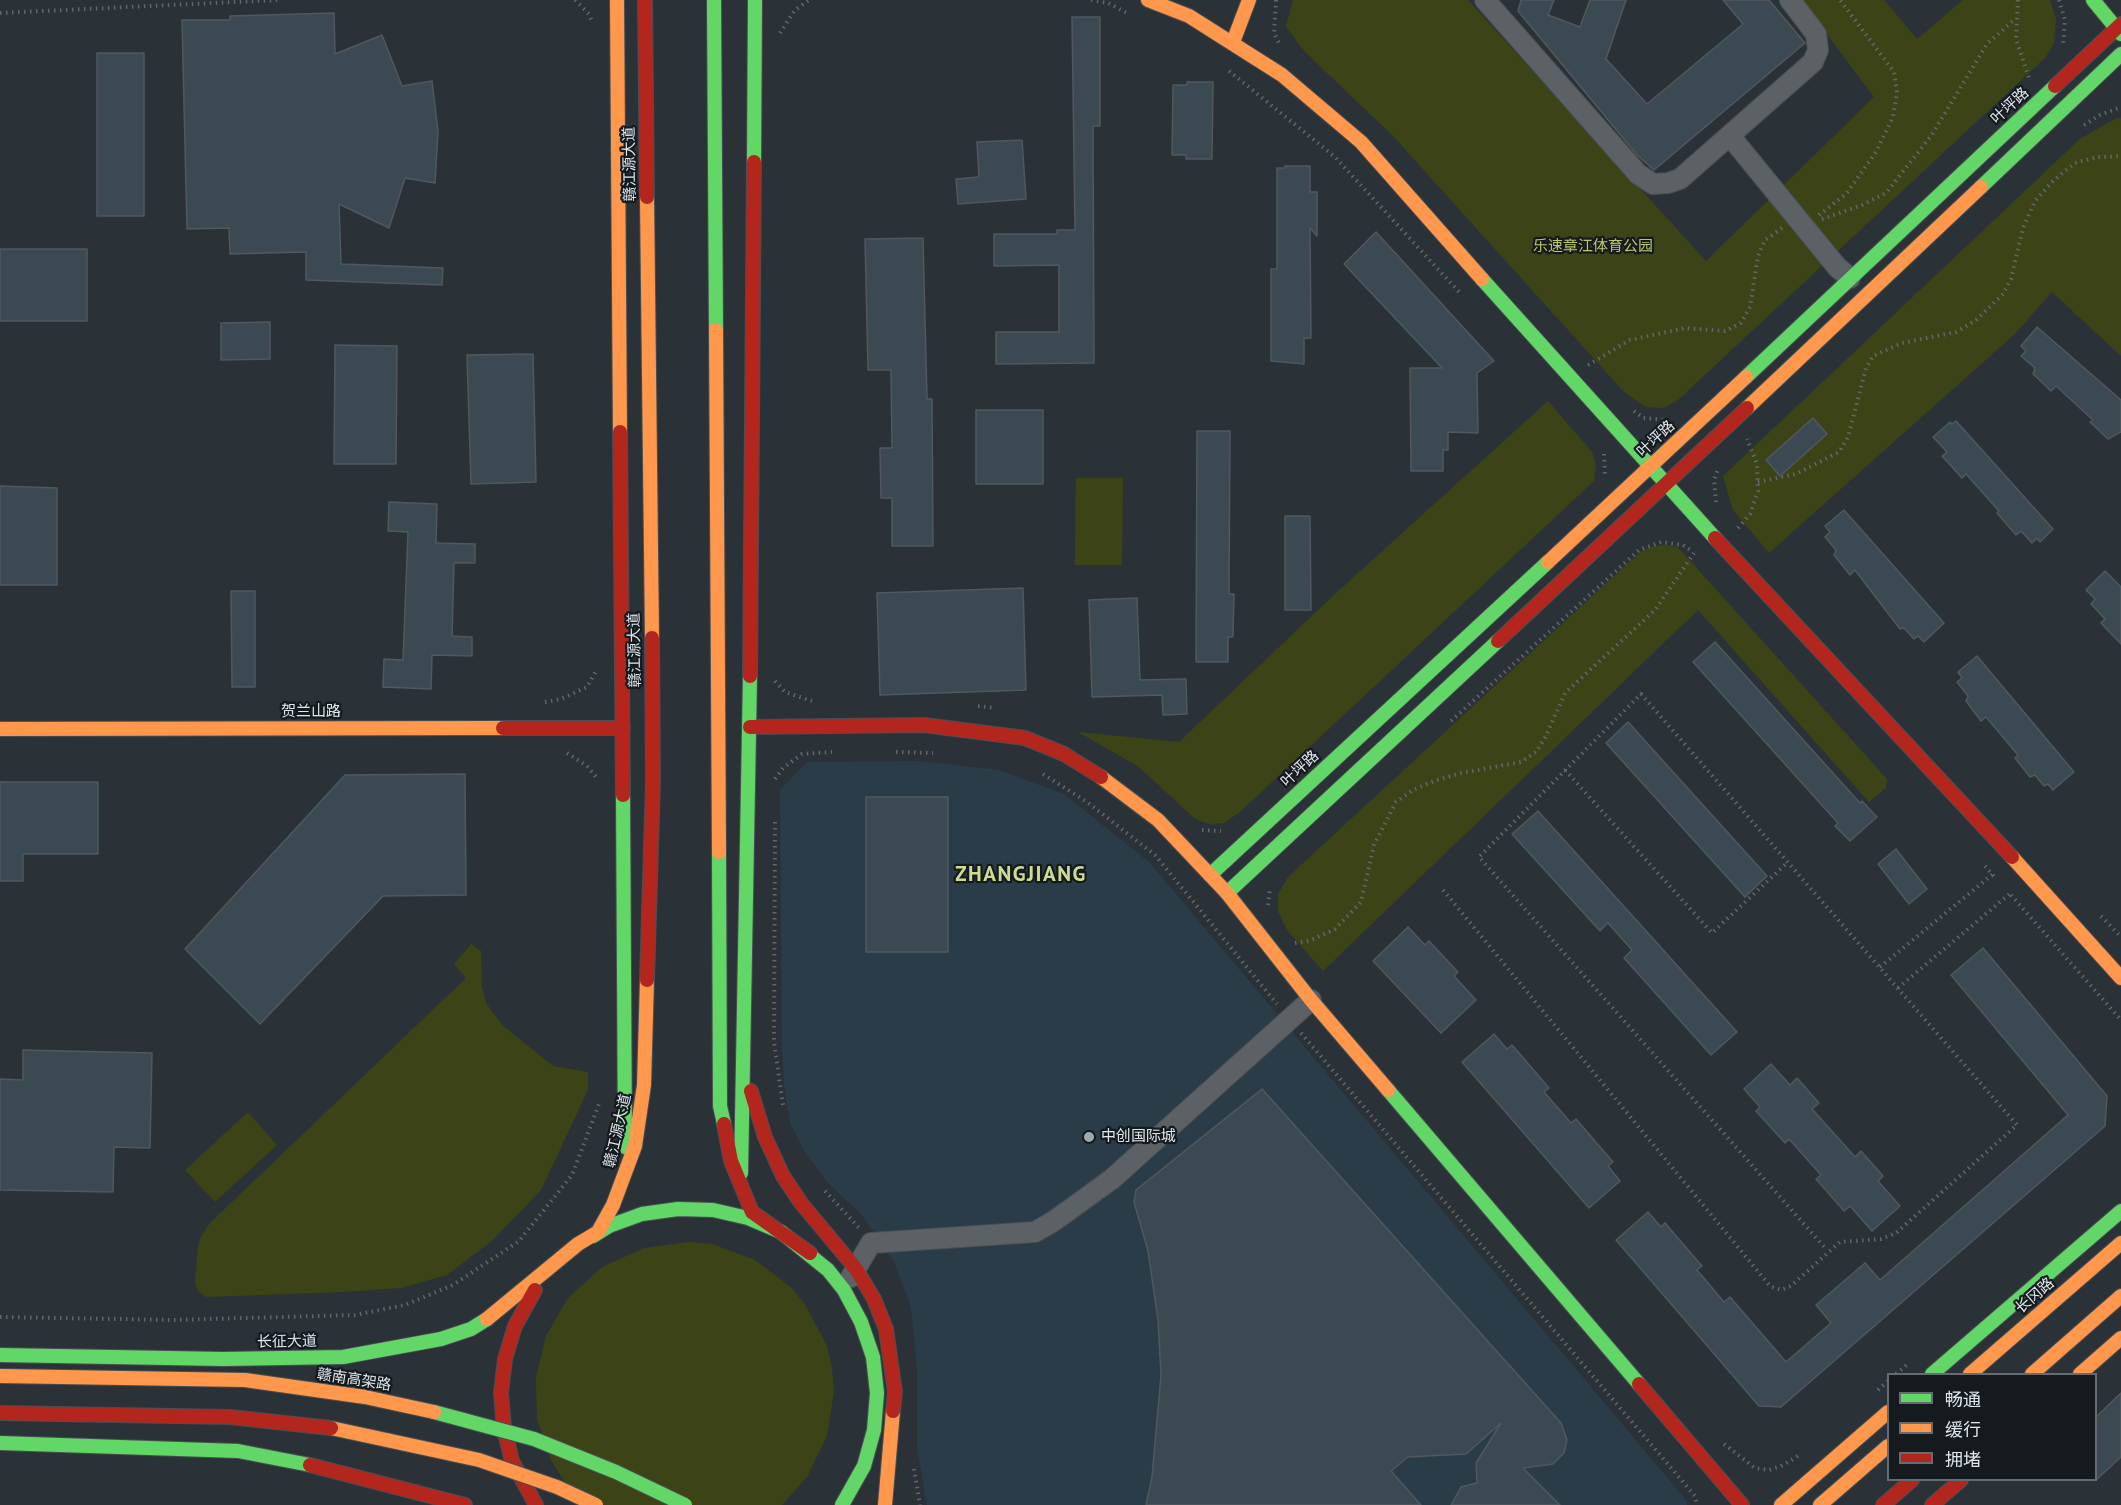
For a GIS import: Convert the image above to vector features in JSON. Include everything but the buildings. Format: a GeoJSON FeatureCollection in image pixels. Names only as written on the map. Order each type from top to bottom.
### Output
{"type":"FeatureCollection","features":[{"type":"Feature","properties":{"kind":"main road"},"geometry":{"type":"LineString","coordinates":[[617,0],[625,1176]]}},
{"type":"Feature","properties":{"kind":"main road","name":"赣江源大道"},"geometry":{"type":"LineString","coordinates":[[551,1269],[578,1244],[598,1232],[625,1176],[639,1126],[644,1085],[653,781],[645,0]]}},
{"type":"Feature","properties":{"kind":"main road"},"geometry":{"type":"LineString","coordinates":[[714,0],[718,1078],[724,1134],[741,1187],[752,1212],[810,1253],[844,1290],[861,1322],[873,1357],[877,1393],[874,1430],[863,1480],[866,1497]]}},
{"type":"Feature","properties":{"kind":"main road"},"geometry":{"type":"LineString","coordinates":[[741,1187],[750,727],[754,0]]}},
{"type":"Feature","properties":{"kind":"main road"},"geometry":{"type":"LineString","coordinates":[[1148,0],[1189,16],[1233,42],[1282,75],[1360,142],[1650,468],[2012,857],[2121,978]]}},
{"type":"Feature","properties":{"kind":"main road"},"geometry":{"type":"LineString","coordinates":[[1233,42],[1249,0]]}},
{"type":"Feature","properties":{"kind":"main road"},"geometry":{"type":"LineString","coordinates":[[2093,0],[2119,29]]}},
{"type":"Feature","properties":{"kind":"main road","name":"叶坪路"},"geometry":{"type":"LineString","coordinates":[[1210,875],[1650,468],[1850,278],[2119,29]]}},
{"type":"Feature","properties":{"kind":"main road"},"geometry":{"type":"LineString","coordinates":[[1227,893],[1667,484],[2121,54]]}},
{"type":"Feature","properties":{"kind":"main road"},"geometry":{"type":"LineString","coordinates":[[750,727],[924,725],[1025,738],[1064,754],[1100,776],[1158,820],[1227,893],[1311,1000],[1742,1505]]}},
{"type":"Feature","properties":{"kind":"main road","name":"贺兰山路"},"geometry":{"type":"LineString","coordinates":[[0,729],[623,728]]}},
{"type":"Feature","properties":{"kind":"main road"},"geometry":{"type":"LineString","coordinates":[[743,1058],[765,1137],[783,1176],[801,1203],[856,1269],[874,1299],[886,1329],[892,1359],[894,1419],[885,1482],[885,1505]]}},
{"type":"Feature","properties":{"kind":"main road"},"geometry":{"type":"LineString","coordinates":[[578,1244],[609,1226],[642,1214],[678,1209],[713,1210],[748,1218],[770,1227],[810,1253]]}},
{"type":"Feature","properties":{"kind":"main road"},"geometry":{"type":"LineString","coordinates":[[1933,1373],[2121,1211]]}},
{"type":"Feature","properties":{"kind":"main road","name":"长冈路"},"geometry":{"type":"LineString","coordinates":[[1971,1373],[2121,1243]]}},
{"type":"Feature","properties":{"kind":"main road"},"geometry":{"type":"LineString","coordinates":[[536,1505],[512,1461],[504,1428],[501,1394],[505,1359],[515,1326],[530,1296],[551,1269]]}},
{"type":"Feature","properties":{"kind":"main road","name":"长征大道"},"geometry":{"type":"LineString","coordinates":[[0,1355],[234,1359],[343,1357],[372,1354],[441,1339],[471,1329],[491,1317],[551,1269]]}},
{"type":"Feature","properties":{"kind":"main road"},"geometry":{"type":"LineString","coordinates":[[2033,1373],[2121,1296]]}},
{"type":"Feature","properties":{"kind":"main road"},"geometry":{"type":"LineString","coordinates":[[2081,1373],[2121,1338]]}},
{"type":"Feature","properties":{"kind":"main road","name":"赣南高架路"},"geometry":{"type":"LineString","coordinates":[[0,1376],[245,1380],[365,1398],[447,1414],[534,1439],[616,1472],[685,1505]]}},
{"type":"Feature","properties":{"kind":"main road"},"geometry":{"type":"LineString","coordinates":[[0,1413],[230,1417],[307,1424],[393,1440],[479,1460],[557,1487],[596,1505]]}},
{"type":"Feature","properties":{"kind":"main road"},"geometry":{"type":"LineString","coordinates":[[1780,1505],[1887,1413]]}},
{"type":"Feature","properties":{"kind":"main road"},"geometry":{"type":"LineString","coordinates":[[842,1505],[864,1466],[874,1430]]}},
{"type":"Feature","properties":{"kind":"main road"},"geometry":{"type":"LineString","coordinates":[[0,1443],[238,1451],[337,1470],[465,1505]]}},
{"type":"Feature","properties":{"kind":"main road"},"geometry":{"type":"LineString","coordinates":[[1820,1505],[1887,1447]]}},
{"type":"Feature","properties":{"kind":"main road"},"geometry":{"type":"LineString","coordinates":[[1883,1505],[1910,1481]]}},
{"type":"Feature","properties":{"kind":"main road"},"geometry":{"type":"LineString","coordinates":[[1932,1505],[1959,1481]]}},
{"type":"Feature","properties":{"kind":"street"},"geometry":{"type":"LineString","coordinates":[[1485,0],[1638,174],[1653,184],[1680,179],[1813,62],[1818,50],[1816,34],[1790,0]]}},
{"type":"Feature","properties":{"kind":"street"},"geometry":{"type":"LineString","coordinates":[[1730,136],[1837,267],[1850,278]]}},
{"type":"Feature","properties":{"kind":"street"},"geometry":{"type":"LineString","coordinates":[[844,1290],[871,1243],[1035,1232],[1112,1179],[1311,1000]]}},
{"type":"Feature","properties":{"kind":"path"},"geometry":{"type":"LineString","coordinates":[[0,13],[278,0]]}},
{"type":"Feature","properties":{"kind":"path"},"geometry":{"type":"LineString","coordinates":[[779,37],[795,10],[808,0]]}},
{"type":"Feature","properties":{"kind":"path"},"geometry":{"type":"LineString","coordinates":[[1091,0],[1108,3],[1134,16]]}},
{"type":"Feature","properties":{"kind":"path"},"geometry":{"type":"LineString","coordinates":[[2018,0],[2015,19],[2016,39],[2032,84]]}},
{"type":"Feature","properties":{"kind":"path"},"geometry":{"type":"LineString","coordinates":[[1778,229],[1799,221],[1825,218],[1862,205],[1886,193],[1931,136],[1987,44],[2015,19]]}},
{"type":"Feature","properties":{"kind":"path"},"geometry":{"type":"LineString","coordinates":[[1226,69],[1335,157],[1462,296]]}},
{"type":"Feature","properties":{"kind":"path"},"geometry":{"type":"LineString","coordinates":[[2082,127],[2100,115],[2121,107]]}},
{"type":"Feature","properties":{"kind":"path"},"geometry":{"type":"LineString","coordinates":[[1758,482],[1796,474],[1839,452],[1848,437],[1866,368],[1873,356],[1902,343],[1956,332],[1976,320],[2002,294],[2011,279],[2023,228],[2031,210],[2054,180],[2075,163],[2097,157],[2121,156]]}},
{"type":"Feature","properties":{"kind":"path"},"geometry":{"type":"LineString","coordinates":[[1740,445],[1756,431]]}},
{"type":"Feature","properties":{"kind":"path"},"geometry":{"type":"LineString","coordinates":[[1733,529],[1736,531],[1750,514],[1758,491],[1756,464],[1747,439]]}},
{"type":"Feature","properties":{"kind":"path"},"geometry":{"type":"LineString","coordinates":[[1601,449],[1606,468],[1604,482]]}},
{"type":"Feature","properties":{"kind":"path"},"geometry":{"type":"LineString","coordinates":[[1720,510],[1714,493],[1714,480],[1723,463]]}},
{"type":"Feature","properties":{"kind":"path"},"geometry":{"type":"LineString","coordinates":[[1444,727],[1639,550],[1651,544],[1672,542],[1683,545],[1702,561]]}},
{"type":"Feature","properties":{"kind":"path"},"geometry":{"type":"LineString","coordinates":[[1296,953],[1289,944],[1309,941],[1335,929],[1360,902],[1374,845],[1396,802],[1413,790],[1434,781],[1461,772],[1514,765],[1536,752],[1546,736],[1565,693],[1655,610],[1694,553]]}},
{"type":"Feature","properties":{"kind":"path"},"geometry":{"type":"LineString","coordinates":[[773,672],[775,681],[784,692],[802,699],[820,702]]}},
{"type":"Feature","properties":{"kind":"path"},"geometry":{"type":"LineString","coordinates":[[1443,890],[1770,1286],[1781,1290],[1791,1286],[1827,1250],[1840,1242],[1881,1239],[1896,1233],[2017,1125],[1641,694],[1479,857],[1827,1250]]}},
{"type":"Feature","properties":{"kind":"path"},"geometry":{"type":"LineString","coordinates":[[975,705],[1005,710]]}},
{"type":"Feature","properties":{"kind":"path"},"geometry":{"type":"LineString","coordinates":[[775,788],[775,777],[802,754],[834,752]]}},
{"type":"Feature","properties":{"kind":"path"},"geometry":{"type":"LineString","coordinates":[[889,752],[945,753]]}},
{"type":"Feature","properties":{"kind":"path"},"geometry":{"type":"LineString","coordinates":[[558,753],[570,753],[587,766],[604,786]]}},
{"type":"Feature","properties":{"kind":"path"},"geometry":{"type":"LineString","coordinates":[[1035,769],[1087,802],[1155,855],[1288,1019],[1695,1496],[1697,1505]]}},
{"type":"Feature","properties":{"kind":"path"},"geometry":{"type":"LineString","coordinates":[[1565,770],[1712,933],[1788,862]]}},
{"type":"Feature","properties":{"kind":"path"},"geometry":{"type":"LineString","coordinates":[[775,820],[774,1042],[785,1115]]}},
{"type":"Feature","properties":{"kind":"path"},"geometry":{"type":"LineString","coordinates":[[1196,828],[1203,831],[1226,831]]}},
{"type":"Feature","properties":{"kind":"path"},"geometry":{"type":"LineString","coordinates":[[1976,857],[1999,882]]}},
{"type":"Feature","properties":{"kind":"path"},"geometry":{"type":"LineString","coordinates":[[1880,967],[2012,857]]}},
{"type":"Feature","properties":{"kind":"path"},"geometry":{"type":"LineString","coordinates":[[1898,988],[2030,877]]}},
{"type":"Feature","properties":{"kind":"path"},"geometry":{"type":"LineString","coordinates":[[1270,914],[1268,891],[1272,886]]}},
{"type":"Feature","properties":{"kind":"path"},"geometry":{"type":"LineString","coordinates":[[2004,888],[2121,1020]]}},
{"type":"Feature","properties":{"kind":"path"},"geometry":{"type":"LineString","coordinates":[[2096,911],[2121,937]]}},
{"type":"Feature","properties":{"kind":"path"},"geometry":{"type":"LineString","coordinates":[[0,1317],[173,1320],[355,1315],[405,1305],[453,1285],[519,1241],[572,1175],[599,1106],[601,1094]]}},
{"type":"Feature","properties":{"kind":"path"},"geometry":{"type":"LineString","coordinates":[[819,1185],[855,1221],[871,1243]]}},
{"type":"Feature","properties":{"kind":"path"},"geometry":{"type":"LineString","coordinates":[[1870,1396],[1887,1382]]}},
{"type":"Feature","properties":{"kind":"path"},"geometry":{"type":"LineString","coordinates":[[1720,1442],[1755,1468],[1768,1470],[1782,1466],[1807,1448]]}},
{"type":"Feature","properties":{"kind":"path"},"geometry":{"type":"LineString","coordinates":[[913,1460],[920,1505]]}},
{"type":"Feature","properties":{"kind":"shaded area","name":"中创国际城"},"geometry":{"type":"Polygon","coordinates":[[[918,761],[999,770],[1064,794],[1149,862],[1687,1501],[1687,1505],[927,1505],[917,1448],[917,1367],[911,1307],[894,1262],[861,1214],[828,1183],[805,1152],[790,1123],[784,1085],[782,1047],[780,790],[807,762],[918,761]]]}},
{"type":"Feature","properties":{"kind":"green space","name":"乐速章江体育公园"},"geometry":{"type":"Polygon","coordinates":[[[1293,0],[1468,0],[1706,261],[1874,97],[1801,0],[1884,0],[1917,39],[1963,0],[2050,0],[2056,19],[2054,43],[2046,57],[1678,400],[1664,408],[1646,407],[1624,392],[1393,136],[1303,50],[1286,26],[1293,0]]]}},
{"type":"Feature","properties":{"kind":"green space"},"geometry":{"type":"Polygon","coordinates":[[[2121,118],[2121,356],[2052,292],[2015,334],[1769,553],[1733,510],[1723,476],[2081,138],[2121,118]]]}},
{"type":"Feature","properties":{"kind":"green space"},"geometry":{"type":"Polygon","coordinates":[[[1548,401],[1592,452],[1596,465],[1594,481],[1240,812],[1224,823],[1208,824],[1194,818],[1139,767],[1078,732],[1179,742],[1336,593],[1548,401]]]}},
{"type":"Feature","properties":{"kind":"green space"},"geometry":{"type":"Polygon","coordinates":[[[1076,478],[1123,478],[1122,565],[1075,565],[1076,478]]]}},
{"type":"Feature","properties":{"kind":"green space"},"geometry":{"type":"Polygon","coordinates":[[[1654,546],[1677,547],[1685,555],[1887,779],[1886,788],[1869,802],[1698,610],[1323,971],[1287,930],[1278,911],[1278,894],[1288,877],[1640,552],[1654,546]]]}},
{"type":"Feature","properties":{"kind":"green space"},"geometry":{"type":"Polygon","coordinates":[[[471,944],[481,951],[482,987],[486,1003],[502,1025],[553,1066],[588,1072],[588,1090],[541,1190],[492,1241],[447,1275],[401,1288],[343,1292],[206,1297],[198,1291],[195,1283],[198,1247],[200,1238],[210,1223],[466,978],[454,964],[471,944]]]}},
{"type":"Feature","properties":{"kind":"green space"},"geometry":{"type":"Polygon","coordinates":[[[248,1112],[277,1145],[215,1202],[185,1170],[248,1112]]]}},
{"type":"Feature","properties":{"kind":"green space"},"geometry":{"type":"Polygon","coordinates":[[[689,1242],[712,1244],[755,1260],[792,1288],[806,1306],[827,1346],[832,1368],[834,1391],[827,1436],[807,1477],[782,1505],[586,1505],[562,1478],[551,1460],[537,1419],[536,1377],[546,1336],[568,1298],[602,1267],[644,1248],[689,1242]]]}},
{"type":"Feature","properties":{"kind":"traffic: fast"},"geometry":{"type":"LineString","coordinates":[[714,0],[716,330]]}},
{"type":"Feature","properties":{"kind":"traffic: fast"},"geometry":{"type":"LineString","coordinates":[[754,162],[755,0]]}},
{"type":"Feature","properties":{"kind":"traffic: fast"},"geometry":{"type":"LineString","coordinates":[[2093,0],[2121,34]]}},
{"type":"Feature","properties":{"kind":"traffic: fast"},"geometry":{"type":"LineString","coordinates":[[1981,187],[2121,54]]}},
{"type":"Feature","properties":{"kind":"traffic: fast"},"geometry":{"type":"LineString","coordinates":[[1746,377],[2055,86]]}},
{"type":"Feature","properties":{"kind":"traffic: fast"},"geometry":{"type":"LineString","coordinates":[[1482,279],[1715,538]]}},
{"type":"Feature","properties":{"kind":"traffic: fast"},"geometry":{"type":"LineString","coordinates":[[1210,875],[1548,562]]}},
{"type":"Feature","properties":{"kind":"traffic: fast"},"geometry":{"type":"LineString","coordinates":[[1227,893],[1498,641]]}},
{"type":"Feature","properties":{"kind":"traffic: fast"},"geometry":{"type":"LineString","coordinates":[[741,1173],[750,676]]}},
{"type":"Feature","properties":{"kind":"traffic: fast"},"geometry":{"type":"LineString","coordinates":[[623,795],[625,1147]]}},
{"type":"Feature","properties":{"kind":"traffic: fast"},"geometry":{"type":"LineString","coordinates":[[719,852],[720,1106],[724,1124]]}},
{"type":"Feature","properties":{"kind":"traffic: fast"},"geometry":{"type":"LineString","coordinates":[[1388,1090],[1639,1384]]}},
{"type":"Feature","properties":{"kind":"traffic: fast"},"geometry":{"type":"LineString","coordinates":[[593,1236],[609,1226],[642,1214],[678,1209],[713,1210],[748,1218],[781,1232],[828,1270],[844,1290],[861,1322],[873,1357],[877,1393],[874,1430],[864,1466],[842,1505]]}},
{"type":"Feature","properties":{"kind":"traffic: fast"},"geometry":{"type":"LineString","coordinates":[[1933,1373],[2121,1211]]}},
{"type":"Feature","properties":{"kind":"traffic: fast"},"geometry":{"type":"LineString","coordinates":[[0,1355],[223,1359],[343,1357],[441,1339],[471,1329],[487,1319]]}},
{"type":"Feature","properties":{"kind":"traffic: fast"},"geometry":{"type":"LineString","coordinates":[[434,1412],[534,1439],[616,1472],[685,1505]]}},
{"type":"Feature","properties":{"kind":"traffic: fast"},"geometry":{"type":"LineString","coordinates":[[0,1443],[238,1451],[310,1465]]}},
{"type":"Feature","properties":{"kind":"traffic: slow"},"geometry":{"type":"LineString","coordinates":[[617,0],[620,432]]}},
{"type":"Feature","properties":{"kind":"traffic: slow"},"geometry":{"type":"LineString","coordinates":[[1148,0],[1189,16],[1282,75],[1361,142],[1482,279]]}},
{"type":"Feature","properties":{"kind":"traffic: slow"},"geometry":{"type":"LineString","coordinates":[[1233,42],[1249,0]]}},
{"type":"Feature","properties":{"kind":"traffic: slow"},"geometry":{"type":"LineString","coordinates":[[1747,408],[1981,187]]}},
{"type":"Feature","properties":{"kind":"traffic: slow"},"geometry":{"type":"LineString","coordinates":[[647,197],[652,638]]}},
{"type":"Feature","properties":{"kind":"traffic: slow"},"geometry":{"type":"LineString","coordinates":[[716,330],[719,852]]}},
{"type":"Feature","properties":{"kind":"traffic: slow"},"geometry":{"type":"LineString","coordinates":[[1548,562],[1746,377]]}},
{"type":"Feature","properties":{"kind":"traffic: slow"},"geometry":{"type":"LineString","coordinates":[[0,729],[503,728]]}},
{"type":"Feature","properties":{"kind":"traffic: slow"},"geometry":{"type":"LineString","coordinates":[[1101,777],[1158,820],[1227,893],[1311,1000],[1388,1090]]}},
{"type":"Feature","properties":{"kind":"traffic: slow"},"geometry":{"type":"LineString","coordinates":[[2012,857],[2121,978]]}},
{"type":"Feature","properties":{"kind":"traffic: slow"},"geometry":{"type":"LineString","coordinates":[[487,1319],[578,1244],[598,1232],[613,1205],[635,1146],[644,1085],[647,980]]}},
{"type":"Feature","properties":{"kind":"traffic: slow"},"geometry":{"type":"LineString","coordinates":[[1971,1373],[2121,1243]]}},
{"type":"Feature","properties":{"kind":"traffic: slow"},"geometry":{"type":"LineString","coordinates":[[2033,1373],[2121,1296]]}},
{"type":"Feature","properties":{"kind":"traffic: slow"},"geometry":{"type":"LineString","coordinates":[[2081,1373],[2121,1338]]}},
{"type":"Feature","properties":{"kind":"traffic: slow"},"geometry":{"type":"LineString","coordinates":[[0,1376],[245,1380],[365,1397],[434,1412]]}},
{"type":"Feature","properties":{"kind":"traffic: slow"},"geometry":{"type":"LineString","coordinates":[[885,1505],[893,1411]]}},
{"type":"Feature","properties":{"kind":"traffic: slow"},"geometry":{"type":"LineString","coordinates":[[1781,1505],[1887,1413]]}},
{"type":"Feature","properties":{"kind":"traffic: slow"},"geometry":{"type":"LineString","coordinates":[[331,1428],[479,1460],[557,1487],[596,1505]]}},
{"type":"Feature","properties":{"kind":"traffic: slow"},"geometry":{"type":"LineString","coordinates":[[1820,1505],[1887,1447]]}},
{"type":"Feature","properties":{"kind":"traffic: jam"},"geometry":{"type":"LineString","coordinates":[[645,0],[647,197]]}},
{"type":"Feature","properties":{"kind":"traffic: jam"},"geometry":{"type":"LineString","coordinates":[[2055,86],[2121,24]]}},
{"type":"Feature","properties":{"kind":"traffic: jam"},"geometry":{"type":"LineString","coordinates":[[750,676],[754,162]]}},
{"type":"Feature","properties":{"kind":"traffic: jam"},"geometry":{"type":"LineString","coordinates":[[1498,641],[1747,408]]}},
{"type":"Feature","properties":{"kind":"traffic: jam"},"geometry":{"type":"LineString","coordinates":[[620,432],[623,795]]}},
{"type":"Feature","properties":{"kind":"traffic: jam"},"geometry":{"type":"LineString","coordinates":[[1715,538],[2012,857]]}},
{"type":"Feature","properties":{"kind":"traffic: jam"},"geometry":{"type":"LineString","coordinates":[[647,980],[653,781],[652,638]]}},
{"type":"Feature","properties":{"kind":"traffic: jam"},"geometry":{"type":"LineString","coordinates":[[750,727],[924,725],[1025,738],[1064,754],[1101,777]]}},
{"type":"Feature","properties":{"kind":"traffic: jam"},"geometry":{"type":"LineString","coordinates":[[503,728],[623,728]]}},
{"type":"Feature","properties":{"kind":"traffic: jam"},"geometry":{"type":"LineString","coordinates":[[751,1091],[765,1137],[783,1176],[801,1203],[856,1269],[874,1299],[886,1329],[895,1392],[893,1411]]}},
{"type":"Feature","properties":{"kind":"traffic: jam"},"geometry":{"type":"LineString","coordinates":[[724,1124],[731,1161],[752,1212],[810,1253]]}},
{"type":"Feature","properties":{"kind":"traffic: jam"},"geometry":{"type":"LineString","coordinates":[[535,1290],[515,1326],[505,1359],[501,1393],[504,1428],[512,1461],[536,1505]]}},
{"type":"Feature","properties":{"kind":"traffic: jam"},"geometry":{"type":"LineString","coordinates":[[1639,1384],[1742,1505]]}},
{"type":"Feature","properties":{"kind":"traffic: jam"},"geometry":{"type":"LineString","coordinates":[[0,1413],[230,1417],[331,1428]]}},
{"type":"Feature","properties":{"kind":"traffic: jam"},"geometry":{"type":"LineString","coordinates":[[310,1465],[465,1505]]}},
{"type":"Feature","properties":{"kind":"traffic: jam"},"geometry":{"type":"LineString","coordinates":[[1883,1505],[1911,1481]]}},
{"type":"Feature","properties":{"kind":"traffic: jam"},"geometry":{"type":"LineString","coordinates":[[1932,1505],[1960,1481]]}},
{"type":"Feature","properties":{"kind":"place","name":"中创国际城"},"geometry":{"type":"Point","coordinates":[1089,1137]}},
{"type":"Feature","properties":{"kind":"district","name":"ZHANGJIANG"},"geometry":{"type":"Point","coordinates":[1021,875]}}]}
